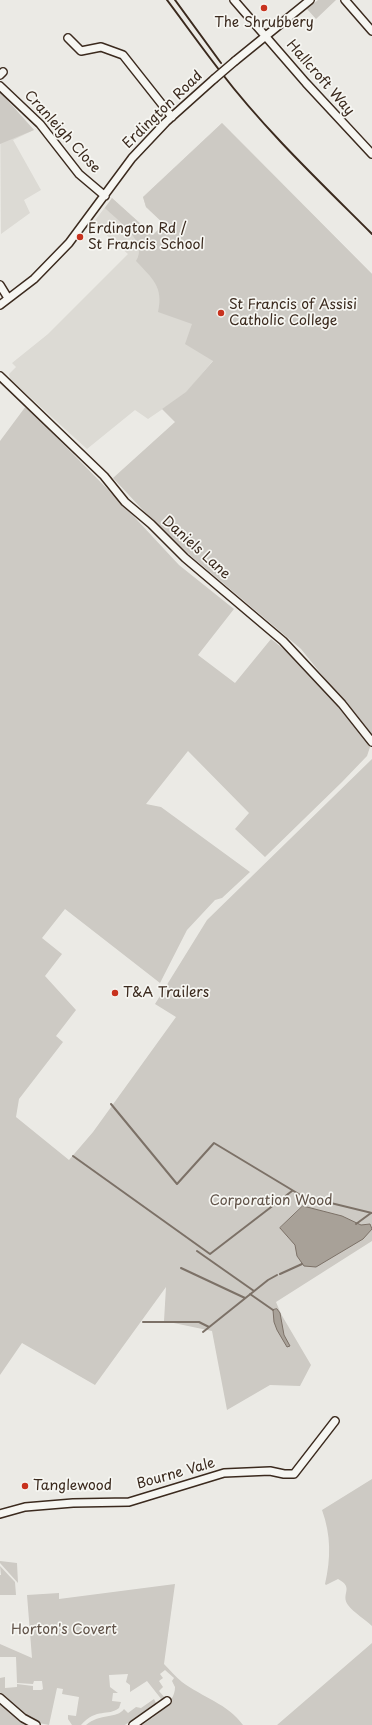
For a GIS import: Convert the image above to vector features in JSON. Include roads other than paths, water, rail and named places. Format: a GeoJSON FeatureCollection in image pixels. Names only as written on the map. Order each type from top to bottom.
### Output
{"type":"FeatureCollection","features":[{"type":"Feature","properties":{"kind":"street","name":"Hallcroft Way"},"geometry":{"type":"LineString","coordinates":[[234,0],[267,36],[306,83],[372,154]]}},
{"type":"Feature","properties":{"kind":"street","name":"Erdington Road"},"geometry":{"type":"LineString","coordinates":[[0,305],[34,280],[69,243],[132,158],[172,116],[235,61],[310,0]]}},
{"type":"Feature","properties":{"kind":"street"},"geometry":{"type":"LineString","coordinates":[[345,0],[372,31]]}},
{"type":"Feature","properties":{"kind":"street"},"geometry":{"type":"LineString","coordinates":[[68,38],[81,51],[101,47],[123,55],[172,116]]}},
{"type":"Feature","properties":{"kind":"street","name":"Cranleigh Close"},"geometry":{"type":"LineString","coordinates":[[0,86],[40,124],[74,169],[105,196]]}},
{"type":"Feature","properties":{"kind":"street"},"geometry":{"type":"LineString","coordinates":[[0,285],[8,298]]}},
{"type":"Feature","properties":{"kind":"street","name":"Daniels Lane"},"geometry":{"type":"LineString","coordinates":[[0,376],[104,476],[125,502],[151,524],[185,558],[283,640],[342,704],[372,742]]}},
{"type":"Feature","properties":{"kind":"street","name":"Bourne Vale"},"geometry":{"type":"LineString","coordinates":[[0,1514],[13,1509],[32,1506],[73,1503],[129,1502],[224,1473],[270,1471],[284,1474],[294,1474],[335,1421]]}},
{"type":"Feature","properties":{"kind":"street"},"geometry":{"type":"LineString","coordinates":[[0,1698],[17,1714],[36,1725]]}},
{"type":"Feature","properties":{"kind":"street"},"geometry":{"type":"LineString","coordinates":[[133,1725],[167,1701]]}},
{"type":"Feature","properties":{"kind":"waterway"},"geometry":{"type":"LineString","coordinates":[[111,1104],[177,1184],[214,1143],[302,1196],[372,1213]]}},
{"type":"Feature","properties":{"kind":"waterway"},"geometry":{"type":"LineString","coordinates":[[73,1156],[210,1254],[292,1191]]}},
{"type":"Feature","properties":{"kind":"waterway"},"geometry":{"type":"LineString","coordinates":[[356,1224],[371,1213]]}},
{"type":"Feature","properties":{"kind":"waterway"},"geometry":{"type":"LineString","coordinates":[[197,1251],[254,1291]]}},
{"type":"Feature","properties":{"kind":"waterway"},"geometry":{"type":"LineString","coordinates":[[280,1274],[302,1264]]}},
{"type":"Feature","properties":{"kind":"waterway"},"geometry":{"type":"LineString","coordinates":[[181,1268],[245,1298]]}},
{"type":"Feature","properties":{"kind":"waterway"},"geometry":{"type":"LineString","coordinates":[[203,1332],[268,1280],[277,1275]]}},
{"type":"Feature","properties":{"kind":"waterway"},"geometry":{"type":"LineString","coordinates":[[250,1294],[273,1310]]}},
{"type":"Feature","properties":{"kind":"waterway"},"geometry":{"type":"LineString","coordinates":[[143,1322],[199,1322],[209,1327]]}},
{"type":"Feature","properties":{"kind":"railway"},"geometry":{"type":"LineString","coordinates":[[167,0],[220,71],[255,114],[293,155],[372,234]]}},
{"type":"Feature","properties":{"kind":"railway"},"geometry":{"type":"LineString","coordinates":[[175,0],[221,63]]}},
{"type":"Feature","properties":{"kind":"place","name":"The Shrubbery"},"geometry":{"type":"Point","coordinates":[264,8]}},
{"type":"Feature","properties":{"kind":"place","name":"Erdington Rd / St Francis School"},"geometry":{"type":"Point","coordinates":[80,237]}},
{"type":"Feature","properties":{"kind":"place","name":"St Francis of Assisi Catholic College"},"geometry":{"type":"Point","coordinates":[221,313]}},
{"type":"Feature","properties":{"kind":"place","name":"T&A Trailers"},"geometry":{"type":"Point","coordinates":[115,993]}},
{"type":"Feature","properties":{"kind":"place","name":"Tanglewood"},"geometry":{"type":"Point","coordinates":[25,1486]}},
{"type":"Feature","properties":{"kind":"park label","name":"Corporation Wood"},"geometry":{"type":"Point","coordinates":[271,1201]}},
{"type":"Feature","properties":{"kind":"park label","name":"Horton's Covert"},"geometry":{"type":"Point","coordinates":[64,1630]}}]}
